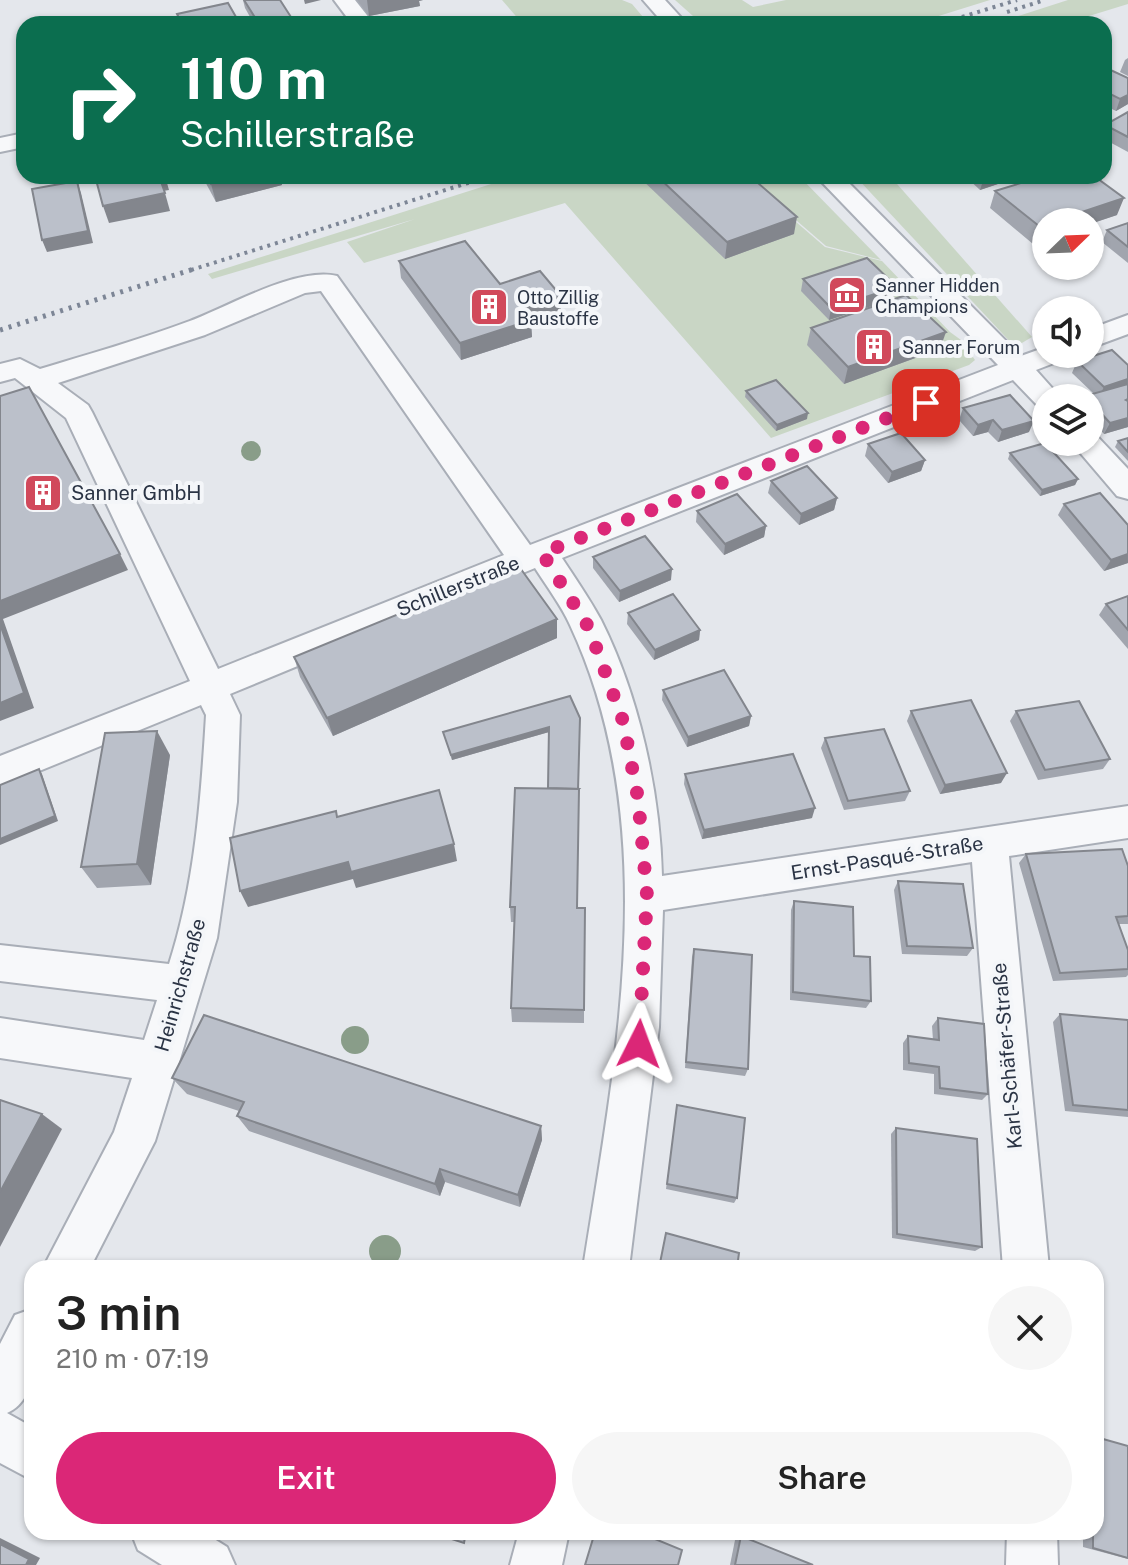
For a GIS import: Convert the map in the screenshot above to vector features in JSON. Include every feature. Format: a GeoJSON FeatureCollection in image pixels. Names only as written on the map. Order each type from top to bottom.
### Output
{"type":"FeatureCollection","features":[{"type":"Feature","properties":{"kind":"street"},"geometry":{"type":"LineString","coordinates":[[344,0],[357,16]]}},
{"type":"Feature","properties":{"kind":"street"},"geometry":{"type":"LineString","coordinates":[[653,0],[668,16]]}},
{"type":"Feature","properties":{"kind":"street"},"geometry":{"type":"LineString","coordinates":[[836,184],[1034,384]]}},
{"type":"Feature","properties":{"kind":"street"},"geometry":{"type":"LineString","coordinates":[[0,373],[20,368],[37,380],[195,329],[300,286],[328,282],[589,628],[623,721],[638,798],[647,895],[639,1044],[607,1260]]}},
{"type":"Feature","properties":{"kind":"street"},"geometry":{"type":"LineString","coordinates":[[1104,333],[1128,324]]}},
{"type":"Feature","properties":{"kind":"street","name":"Schillerstraße"},"geometry":{"type":"LineString","coordinates":[[0,772],[533,556],[1032,362]]}},
{"type":"Feature","properties":{"kind":"street","name":"Heinrichstraße"},"geometry":{"type":"LineString","coordinates":[[37,380],[78,412],[223,715],[219,802],[197,938],[133,1141],[70,1260]]}},
{"type":"Feature","properties":{"kind":"street"},"geometry":{"type":"LineString","coordinates":[[1099,456],[1128,488]]}},
{"type":"Feature","properties":{"kind":"street","name":"Ernst-Pasqué-Straße"},"geometry":{"type":"LineString","coordinates":[[647,895],[1128,822]]}},
{"type":"Feature","properties":{"kind":"street","name":"Karl-Schäfer-Straße"},"geometry":{"type":"LineString","coordinates":[[989,843],[1025,1260]]}},
{"type":"Feature","properties":{"kind":"street"},"geometry":{"type":"LineString","coordinates":[[0,963],[183,984]]}},
{"type":"Feature","properties":{"kind":"street"},"geometry":{"type":"LineString","coordinates":[[0,1038],[158,1062]]}},
{"type":"Feature","properties":{"kind":"street"},"geometry":{"type":"LineString","coordinates":[[0,1392],[24,1347]]}},
{"type":"Feature","properties":{"kind":"street"},"geometry":{"type":"LineString","coordinates":[[0,1435],[24,1450]]}},
{"type":"Feature","properties":{"kind":"street"},"geometry":{"type":"LineString","coordinates":[[169,1540],[209,1565]]}},
{"type":"Feature","properties":{"kind":"street"},"geometry":{"type":"LineString","coordinates":[[536,1565],[542,1540]]}},
{"type":"Feature","properties":{"kind":"street"},"geometry":{"type":"LineString","coordinates":[[1032,1540],[1032,1565]]}},
{"type":"Feature","properties":{"kind":"green space"},"geometry":{"type":"Polygon","coordinates":[[[502,0],[622,0],[632,4],[642,16],[516,16],[502,0]]]}},
{"type":"Feature","properties":{"kind":"green space"},"geometry":{"type":"Polygon","coordinates":[[[675,0],[742,0],[753,7],[786,0],[990,0],[939,16],[693,16],[675,0]]]}},
{"type":"Feature","properties":{"kind":"green space"},"geometry":{"type":"Polygon","coordinates":[[[1068,0],[1128,0],[1128,4],[1089,16],[1019,16],[1068,0]]]}},
{"type":"Feature","properties":{"kind":"green space"},"geometry":{"type":"Polygon","coordinates":[[[491,184],[752,184],[825,247],[882,261],[961,340],[975,360],[969,365],[771,438],[565,203],[364,263],[347,242],[415,219],[212,279],[208,274],[491,184]]]}},
{"type":"Feature","properties":{"kind":"green space"},"geometry":{"type":"Polygon","coordinates":[[[754,184],[807,184],[881,260],[826,246],[754,184]]]}},
{"type":"Feature","properties":{"kind":"green space"},"geometry":{"type":"Polygon","coordinates":[[[862,184],[897,184],[1032,337],[1015,347],[862,184]]]}},
{"type":"Feature","properties":{"kind":"building"},"geometry":{"type":"Polygon","coordinates":[[[244,0],[280,0],[290,16],[254,16],[244,0]]]}},
{"type":"Feature","properties":{"kind":"building"},"geometry":{"type":"Polygon","coordinates":[[[228,3],[235,16],[178,16],[228,3]]]}},
{"type":"Feature","properties":{"kind":"building"},"geometry":{"type":"Polygon","coordinates":[[[1112,71],[1128,78],[1128,95],[1120,99],[1112,95],[1112,71]]]}},
{"type":"Feature","properties":{"kind":"building"},"geometry":{"type":"Polygon","coordinates":[[[1128,112],[1128,137],[1112,129],[1112,121],[1128,112]]]}},
{"type":"Feature","properties":{"kind":"building"},"geometry":{"type":"Polygon","coordinates":[[[78,184],[88,231],[42,240],[32,189],[78,184]]]}},
{"type":"Feature","properties":{"kind":"building"},"geometry":{"type":"Polygon","coordinates":[[[97,184],[162,184],[165,193],[103,206],[97,184]]]}},
{"type":"Feature","properties":{"kind":"building"},"geometry":{"type":"Polygon","coordinates":[[[665,184],[759,184],[797,217],[727,242],[665,184]]]}},
{"type":"Feature","properties":{"kind":"building"},"geometry":{"type":"Polygon","coordinates":[[[1018,184],[1105,184],[1124,198],[1094,208],[1032,208],[1032,220],[995,191],[1018,184]]]}},
{"type":"Feature","properties":{"kind":"building"},"geometry":{"type":"Polygon","coordinates":[[[1128,223],[1128,247],[1107,230],[1128,223]]]}},
{"type":"Feature","properties":{"kind":"building","name":"Otto Zillig Baustoffe"},"geometry":{"type":"Polygon","coordinates":[[[465,241],[500,284],[540,271],[561,296],[523,309],[531,320],[460,343],[399,261],[465,241]]]}},
{"type":"Feature","properties":{"kind":"building"},"geometry":{"type":"Polygon","coordinates":[[[867,258],[897,287],[831,308],[803,279],[867,258]]]}},
{"type":"Feature","properties":{"kind":"building"},"geometry":{"type":"Polygon","coordinates":[[[906,295],[946,332],[848,367],[811,328],[906,295]]]}},
{"type":"Feature","properties":{"kind":"building"},"geometry":{"type":"Polygon","coordinates":[[[1112,350],[1128,365],[1128,379],[1104,387],[1084,368],[1104,368],[1104,353],[1112,350]]]}},
{"type":"Feature","properties":{"kind":"building"},"geometry":{"type":"Polygon","coordinates":[[[776,380],[808,413],[777,425],[746,391],[776,380]]]}},
{"type":"Feature","properties":{"kind":"building"},"geometry":{"type":"Polygon","coordinates":[[[1128,384],[1128,418],[1110,423],[1104,416],[1104,391],[1128,384]]]}},
{"type":"Feature","properties":{"kind":"building","name":"Sanner GmbH"},"geometry":{"type":"Polygon","coordinates":[[[29,387],[120,554],[0,601],[0,396],[29,387]]]}},
{"type":"Feature","properties":{"kind":"building"},"geometry":{"type":"Polygon","coordinates":[[[1010,395],[1032,422],[1002,430],[993,420],[978,425],[963,408],[1010,395]]]}},
{"type":"Feature","properties":{"kind":"building"},"geometry":{"type":"Polygon","coordinates":[[[901,433],[925,460],[892,472],[868,444],[901,433]]]}},
{"type":"Feature","properties":{"kind":"building"},"geometry":{"type":"Polygon","coordinates":[[[1128,438],[1128,452],[1118,441],[1128,438]]]}},
{"type":"Feature","properties":{"kind":"building"},"geometry":{"type":"Polygon","coordinates":[[[1032,447],[1032,456],[1057,456],[1078,479],[1042,490],[1010,453],[1032,447]]]}},
{"type":"Feature","properties":{"kind":"building"},"geometry":{"type":"Polygon","coordinates":[[[807,466],[837,498],[801,514],[771,481],[807,466]]]}},
{"type":"Feature","properties":{"kind":"building"},"geometry":{"type":"Polygon","coordinates":[[[1100,493],[1128,525],[1128,554],[1111,560],[1064,504],[1100,493]]]}},
{"type":"Feature","properties":{"kind":"building"},"geometry":{"type":"Polygon","coordinates":[[[737,494],[766,526],[725,544],[697,511],[737,494]]]}},
{"type":"Feature","properties":{"kind":"building"},"geometry":{"type":"Polygon","coordinates":[[[645,536],[672,569],[620,591],[593,557],[645,536]]]}},
{"type":"Feature","properties":{"kind":"building"},"geometry":{"type":"Polygon","coordinates":[[[518,565],[557,619],[327,718],[294,657],[518,565]]]}},
{"type":"Feature","properties":{"kind":"building"},"geometry":{"type":"Polygon","coordinates":[[[673,594],[700,630],[655,650],[628,613],[673,594]]]}},
{"type":"Feature","properties":{"kind":"building"},"geometry":{"type":"Polygon","coordinates":[[[1128,596],[1128,630],[1106,604],[1128,596]]]}},
{"type":"Feature","properties":{"kind":"building"},"geometry":{"type":"Polygon","coordinates":[[[0,624],[24,693],[0,703],[0,624]]]}},
{"type":"Feature","properties":{"kind":"building"},"geometry":{"type":"Polygon","coordinates":[[[724,670],[751,716],[688,737],[663,690],[724,670]]]}},
{"type":"Feature","properties":{"kind":"building"},"geometry":{"type":"Polygon","coordinates":[[[570,696],[580,718],[578,789],[548,788],[549,727],[451,755],[443,732],[570,696]]]}},
{"type":"Feature","properties":{"kind":"building"},"geometry":{"type":"Polygon","coordinates":[[[971,700],[1007,773],[945,785],[911,711],[971,700]]]}},
{"type":"Feature","properties":{"kind":"building"},"geometry":{"type":"Polygon","coordinates":[[[1079,701],[1110,759],[1045,770],[1016,711],[1079,701]]]}},
{"type":"Feature","properties":{"kind":"building"},"geometry":{"type":"Polygon","coordinates":[[[884,729],[910,791],[848,801],[825,738],[884,729]]]}},
{"type":"Feature","properties":{"kind":"building"},"geometry":{"type":"Polygon","coordinates":[[[157,731],[137,864],[81,867],[105,733],[157,731]]]}},
{"type":"Feature","properties":{"kind":"building"},"geometry":{"type":"Polygon","coordinates":[[[793,754],[815,808],[704,830],[685,774],[793,754]]]}},
{"type":"Feature","properties":{"kind":"building"},"geometry":{"type":"Polygon","coordinates":[[[39,769],[55,816],[0,839],[0,785],[39,769]]]}},
{"type":"Feature","properties":{"kind":"building"},"geometry":{"type":"Polygon","coordinates":[[[515,788],[579,789],[577,908],[585,908],[584,1010],[511,1008],[515,907],[510,907],[515,788]]]}},
{"type":"Feature","properties":{"kind":"building"},"geometry":{"type":"Polygon","coordinates":[[[439,790],[454,844],[351,872],[348,862],[240,891],[230,838],[336,811],[337,817],[439,790]]]}},
{"type":"Feature","properties":{"kind":"building"},"geometry":{"type":"Polygon","coordinates":[[[1122,849],[1128,866],[1128,916],[1116,917],[1128,950],[1128,969],[1060,973],[1026,854],[1122,849]]]}},
{"type":"Feature","properties":{"kind":"building"},"geometry":{"type":"Polygon","coordinates":[[[898,881],[963,884],[973,948],[907,946],[898,881]]]}},
{"type":"Feature","properties":{"kind":"building"},"geometry":{"type":"Polygon","coordinates":[[[794,901],[853,907],[854,956],[870,957],[871,1001],[793,992],[794,901]]]}},
{"type":"Feature","properties":{"kind":"building"},"geometry":{"type":"Polygon","coordinates":[[[694,949],[752,955],[748,1069],[686,1062],[694,949]]]}},
{"type":"Feature","properties":{"kind":"building"},"geometry":{"type":"Polygon","coordinates":[[[1060,1014],[1128,1020],[1128,1110],[1073,1105],[1060,1014]]]}},
{"type":"Feature","properties":{"kind":"building"},"geometry":{"type":"Polygon","coordinates":[[[204,1015],[541,1126],[518,1195],[440,1169],[435,1184],[237,1116],[244,1102],[172,1078],[204,1015]]]}},
{"type":"Feature","properties":{"kind":"building"},"geometry":{"type":"Polygon","coordinates":[[[938,1018],[984,1024],[988,1094],[940,1088],[939,1067],[909,1063],[908,1036],[939,1040],[938,1018]]]}},
{"type":"Feature","properties":{"kind":"building"},"geometry":{"type":"Polygon","coordinates":[[[0,1100],[42,1114],[0,1192],[0,1100]]]}},
{"type":"Feature","properties":{"kind":"building"},"geometry":{"type":"Polygon","coordinates":[[[677,1105],[745,1118],[737,1198],[667,1184],[677,1105]]]}},
{"type":"Feature","properties":{"kind":"building"},"geometry":{"type":"Polygon","coordinates":[[[896,1128],[977,1139],[982,1247],[897,1234],[896,1128]]]}},
{"type":"Feature","properties":{"kind":"building"},"geometry":{"type":"Polygon","coordinates":[[[666,1233],[739,1253],[738,1260],[661,1260],[666,1233]]]}},
{"type":"Feature","properties":{"kind":"building"},"geometry":{"type":"Polygon","coordinates":[[[1104,1439],[1128,1446],[1128,1558],[1093,1548],[1093,1540],[1104,1540],[1104,1439]]]}},
{"type":"Feature","properties":{"kind":"building"},"geometry":{"type":"Polygon","coordinates":[[[593,1540],[658,1540],[682,1550],[678,1565],[585,1565],[593,1540]]]}},
{"type":"Feature","properties":{"kind":"building"},"geometry":{"type":"Polygon","coordinates":[[[740,1540],[751,1540],[813,1565],[735,1565],[740,1540]]]}},
{"type":"Feature","properties":{"kind":"building"},"geometry":{"type":"Polygon","coordinates":[[[0,1544],[29,1559],[26,1565],[0,1565],[0,1544]]]}},
{"type":"Feature","properties":{"kind":"railway"},"geometry":{"type":"LineString","coordinates":[[965,16],[1017,0]]}},
{"type":"Feature","properties":{"kind":"railway"},"geometry":{"type":"LineString","coordinates":[[1007,12],[1045,0]]}},
{"type":"Feature","properties":{"kind":"railway"},"geometry":{"type":"LineString","coordinates":[[191,270],[465,184]]}},
{"type":"Feature","properties":{"kind":"railway"},"geometry":{"type":"LineString","coordinates":[[0,330],[197,268]]}},
{"type":"Feature","properties":{"kind":"place","name":"Sanner Hidden Champions"},"geometry":{"type":"Point","coordinates":[847,295]}},
{"type":"Feature","properties":{"kind":"place","name":"Otto Zillig Baustoffe"},"geometry":{"type":"Point","coordinates":[489,307]}},
{"type":"Feature","properties":{"kind":"place","name":"Sanner Forum"},"geometry":{"type":"Point","coordinates":[874,347]}},
{"type":"Feature","properties":{"kind":"place","name":"Sanner GmbH"},"geometry":{"type":"Point","coordinates":[43,493]}},
{"type":"Feature","properties":{"kind":"route"},"geometry":{"type":"LineString","coordinates":[[639,1044],[647,895],[638,798],[623,721],[589,628],[542,553],[926,403]]}}]}
